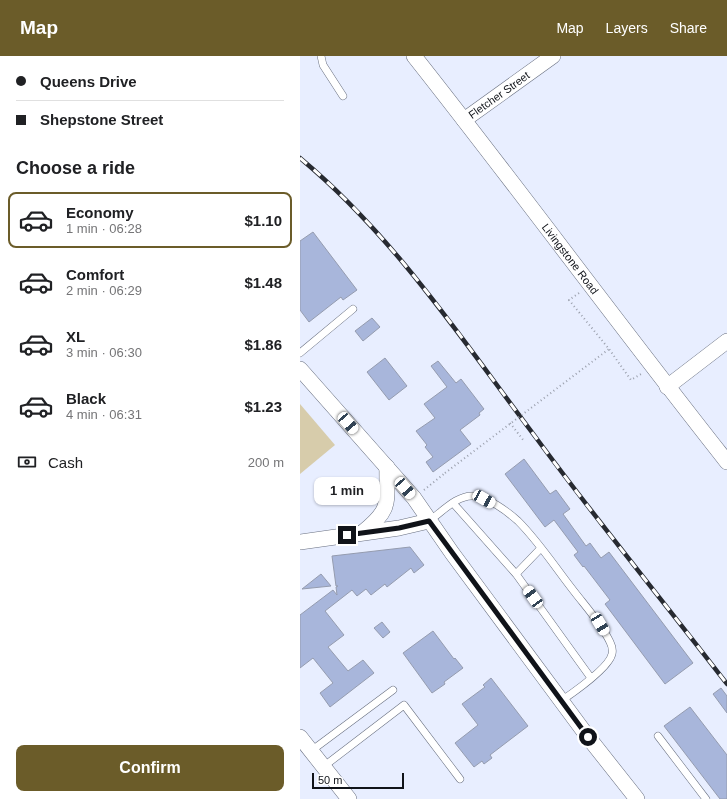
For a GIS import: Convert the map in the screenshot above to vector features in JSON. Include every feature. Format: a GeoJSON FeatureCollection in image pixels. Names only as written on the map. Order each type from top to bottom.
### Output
{"type":"FeatureCollection","features":[{"type":"Feature","properties":{"kind":"street","name":"Livingstone Road"},"geometry":{"type":"LineString","coordinates":[[414,56],[667,387],[727,462]]}},
{"type":"Feature","properties":{"kind":"street","name":"Fletcher Street"},"geometry":{"type":"LineString","coordinates":[[464,120],[553,56]]}},
{"type":"Feature","properties":{"kind":"street"},"geometry":{"type":"LineString","coordinates":[[667,387],[727,341]]}},
{"type":"Feature","properties":{"kind":"street"},"geometry":{"type":"LineString","coordinates":[[300,369],[414,498],[429,521],[562,701],[637,799]]}},
{"type":"Feature","properties":{"kind":"street"},"geometry":{"type":"LineString","coordinates":[[363,532],[382,515],[386,508],[386,467]]}},
{"type":"Feature","properties":{"kind":"street"},"geometry":{"type":"LineString","coordinates":[[300,542],[399,528],[429,521]]}},
{"type":"Feature","properties":{"kind":"street"},"geometry":{"type":"LineString","coordinates":[[300,737],[349,799]]}},
{"type":"Feature","properties":{"kind":"lane"},"geometry":{"type":"LineString","coordinates":[[321,56],[323,65],[343,96]]}},
{"type":"Feature","properties":{"kind":"lane"},"geometry":{"type":"LineString","coordinates":[[300,353],[353,308]]}},
{"type":"Feature","properties":{"kind":"lane"},"geometry":{"type":"LineString","coordinates":[[429,521],[463,497],[474,496],[484,499],[497,506],[516,520],[541,548],[600,624],[611,643],[612,648],[610,661],[562,701]]}},
{"type":"Feature","properties":{"kind":"lane"},"geometry":{"type":"LineString","coordinates":[[453,503],[516,574],[591,678]]}},
{"type":"Feature","properties":{"kind":"lane"},"geometry":{"type":"LineString","coordinates":[[516,574],[541,548]]}},
{"type":"Feature","properties":{"kind":"lane"},"geometry":{"type":"LineString","coordinates":[[311,751],[393,690]]}},
{"type":"Feature","properties":{"kind":"lane"},"geometry":{"type":"LineString","coordinates":[[323,767],[404,705],[460,779]]}},
{"type":"Feature","properties":{"kind":"lane"},"geometry":{"type":"LineString","coordinates":[[658,736],[706,799]]}},
{"type":"Feature","properties":{"kind":"path"},"geometry":{"type":"LineString","coordinates":[[569,300],[609,349],[631,380]]}},
{"type":"Feature","properties":{"kind":"path"},"geometry":{"type":"LineString","coordinates":[[414,498],[510,423],[609,349]]}},
{"type":"Feature","properties":{"kind":"path"},"geometry":{"type":"LineString","coordinates":[[510,423],[524,441]]}},
{"type":"Feature","properties":{"kind":"shaded area"},"geometry":{"type":"Polygon","coordinates":[[[300,404],[335,445],[300,474],[300,404]]]}},
{"type":"Feature","properties":{"kind":"building"},"geometry":{"type":"Polygon","coordinates":[[[313,232],[357,290],[343,300],[341,297],[309,322],[300,310],[300,241],[313,232]]]}},
{"type":"Feature","properties":{"kind":"building"},"geometry":{"type":"Polygon","coordinates":[[[372,318],[380,327],[363,341],[355,331],[372,318]]]}},
{"type":"Feature","properties":{"kind":"building"},"geometry":{"type":"Polygon","coordinates":[[[385,358],[407,386],[389,400],[367,372],[385,358]]]}},
{"type":"Feature","properties":{"kind":"building"},"geometry":{"type":"Polygon","coordinates":[[[438,361],[456,383],[461,379],[484,409],[479,413],[480,415],[460,430],[471,444],[433,472],[426,462],[433,457],[425,447],[427,445],[416,431],[435,418],[424,404],[447,387],[431,366],[438,361]]]}},
{"type":"Feature","properties":{"kind":"building"},"geometry":{"type":"Polygon","coordinates":[[[524,459],[550,494],[556,490],[570,509],[563,514],[586,546],[590,543],[601,558],[609,552],[693,663],[665,684],[605,604],[610,600],[574,555],[578,552],[554,520],[545,527],[505,474],[524,459]]]}},
{"type":"Feature","properties":{"kind":"building"},"geometry":{"type":"Polygon","coordinates":[[[410,547],[424,565],[414,573],[411,568],[387,587],[385,584],[371,595],[366,589],[357,596],[352,590],[325,611],[344,635],[328,647],[348,671],[363,660],[374,673],[330,707],[320,693],[333,683],[313,658],[300,668],[300,615],[333,590],[337,595],[336,587],[338,586],[336,586],[332,556],[410,547]]]}},
{"type":"Feature","properties":{"kind":"building"},"geometry":{"type":"Polygon","coordinates":[[[321,574],[331,586],[302,589],[321,574]]]}},
{"type":"Feature","properties":{"kind":"building"},"geometry":{"type":"Polygon","coordinates":[[[382,622],[390,632],[383,638],[374,628],[382,622]]]}},
{"type":"Feature","properties":{"kind":"building"},"geometry":{"type":"Polygon","coordinates":[[[433,631],[454,659],[455,658],[463,668],[432,693],[403,653],[433,631]]]}},
{"type":"Feature","properties":{"kind":"building"},"geometry":{"type":"Polygon","coordinates":[[[491,678],[528,726],[490,755],[492,758],[484,764],[482,761],[474,767],[455,743],[478,725],[462,704],[485,687],[483,685],[491,678]]]}},
{"type":"Feature","properties":{"kind":"building"},"geometry":{"type":"Polygon","coordinates":[[[721,688],[727,696],[727,713],[713,694],[721,688]]]}},
{"type":"Feature","properties":{"kind":"building"},"geometry":{"type":"Polygon","coordinates":[[[690,707],[727,755],[727,799],[720,799],[664,726],[690,707]]]}},
{"type":"Feature","properties":{"kind":"railway"},"geometry":{"type":"LineString","coordinates":[[300,158],[367,221],[426,291],[560,470],[727,684]]}},
{"type":"Feature","properties":{"kind":"route"},"geometry":{"type":"LineString","coordinates":[[347,535],[399,528],[429,521],[588,737]]}}]}
